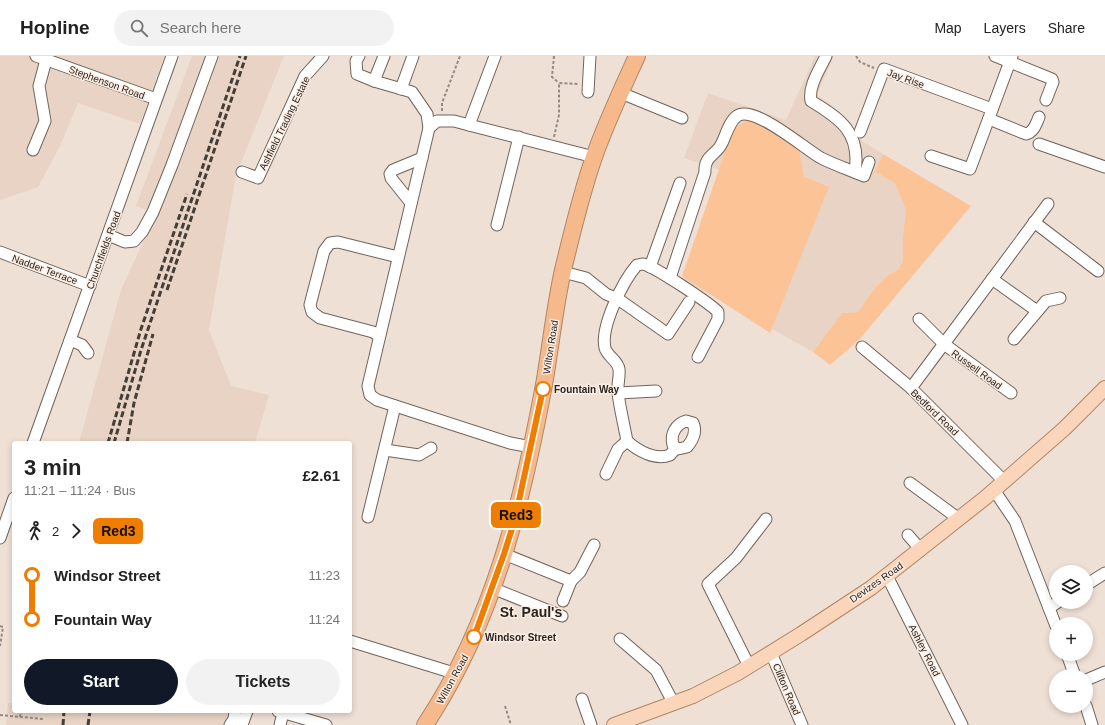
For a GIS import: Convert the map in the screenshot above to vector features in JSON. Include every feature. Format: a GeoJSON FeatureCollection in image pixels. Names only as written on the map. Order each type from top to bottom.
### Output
{"type":"FeatureCollection","features":[{"type":"Feature","properties":{"kind":"highway","name":"Wilton Road"},"geometry":{"type":"LineString","coordinates":[[425,725],[457,674],[492,588],[504,554],[515,519],[531,447],[563,272],[594,157],[636,56]]}},
{"type":"Feature","properties":{"kind":"main road","name":"Devizes Road"},"geometry":{"type":"LineString","coordinates":[[622,724],[674,704],[713,686],[749,666],[887,576],[959,519],[1065,428],[1104,392]]}},
{"type":"Feature","properties":{"kind":"street","name":"Churchfields Road"},"geometry":{"type":"LineString","coordinates":[[34,441],[135,163],[172,56]]}},
{"type":"Feature","properties":{"kind":"street"},"geometry":{"type":"LineString","coordinates":[[108,235],[125,242],[134,241],[149,221],[172,165],[212,56]]}},
{"type":"Feature","properties":{"kind":"street","name":"Ashfield Trading Estate"},"geometry":{"type":"LineString","coordinates":[[242,172],[258,178],[305,76],[323,56]]}},
{"type":"Feature","properties":{"kind":"street"},"geometry":{"type":"LineString","coordinates":[[359,56],[356,62],[357,74],[374,81],[412,92],[426,114],[429,128],[379,336],[368,386],[370,395],[376,400],[510,443],[531,447]]}},
{"type":"Feature","properties":{"kind":"street"},"geometry":{"type":"LineString","coordinates":[[374,81],[384,56]]}},
{"type":"Feature","properties":{"kind":"street"},"geometry":{"type":"LineString","coordinates":[[401,89],[413,56]]}},
{"type":"Feature","properties":{"kind":"street"},"geometry":{"type":"LineString","coordinates":[[469,125],[495,56]]}},
{"type":"Feature","properties":{"kind":"street"},"geometry":{"type":"LineString","coordinates":[[588,88],[590,56]]}},
{"type":"Feature","properties":{"kind":"street"},"geometry":{"type":"LineString","coordinates":[[826,56],[813,83],[810,95],[811,101],[839,118],[851,136],[856,150],[855,172]]}},
{"type":"Feature","properties":{"kind":"street"},"geometry":{"type":"LineString","coordinates":[[995,56],[1011,59],[1052,79],[1053,82],[1046,100]]}},
{"type":"Feature","properties":{"kind":"street","name":"Stephenson Road"},"geometry":{"type":"LineString","coordinates":[[41,58],[156,99]]}},
{"type":"Feature","properties":{"kind":"street"},"geometry":{"type":"LineString","coordinates":[[33,150],[45,121],[39,86],[41,58]]}},
{"type":"Feature","properties":{"kind":"street"},"geometry":{"type":"LineString","coordinates":[[931,156],[970,169],[1011,59]]}},
{"type":"Feature","properties":{"kind":"street","name":"Jay Rise"},"geometry":{"type":"LineString","coordinates":[[860,132],[884,69],[990,114],[1026,134],[1030,133],[1035,127],[1038,117]]}},
{"type":"Feature","properties":{"kind":"street"},"geometry":{"type":"LineString","coordinates":[[621,93],[682,118]]}},
{"type":"Feature","properties":{"kind":"street"},"geometry":{"type":"LineString","coordinates":[[670,278],[709,156],[719,149],[730,125],[737,116],[745,114],[774,126],[799,141],[821,157],[864,176],[869,162]]}},
{"type":"Feature","properties":{"kind":"street"},"geometry":{"type":"LineString","coordinates":[[429,128],[437,121],[441,120],[519,137],[594,157]]}},
{"type":"Feature","properties":{"kind":"street"},"geometry":{"type":"LineString","coordinates":[[497,225],[519,137]]}},
{"type":"Feature","properties":{"kind":"street"},"geometry":{"type":"LineString","coordinates":[[1039,144],[1105,167]]}},
{"type":"Feature","properties":{"kind":"street"},"geometry":{"type":"LineString","coordinates":[[411,203],[391,178],[390,174],[393,170],[422,158]]}},
{"type":"Feature","properties":{"kind":"street"},"geometry":{"type":"LineString","coordinates":[[650,267],[680,184]]}},
{"type":"Feature","properties":{"kind":"street","name":"Russell Road"},"geometry":{"type":"LineString","coordinates":[[911,388],[1048,204]]}},
{"type":"Feature","properties":{"kind":"street"},"geometry":{"type":"LineString","coordinates":[[1034,222],[1098,271]]}},
{"type":"Feature","properties":{"kind":"street"},"geometry":{"type":"LineString","coordinates":[[379,336],[373,332],[320,318],[312,312],[310,305],[324,251],[330,243],[338,242],[398,257]]}},
{"type":"Feature","properties":{"kind":"street","name":"Nadder Terrace"},"geometry":{"type":"LineString","coordinates":[[0,252],[90,286]]}},
{"type":"Feature","properties":{"kind":"street"},"geometry":{"type":"LineString","coordinates":[[676,448],[670,455],[659,457],[637,449],[628,441],[618,393],[619,367],[606,350],[604,337],[608,320],[618,299],[618,292],[637,265],[644,264],[670,278],[718,312],[718,320],[698,357]]}},
{"type":"Feature","properties":{"kind":"street"},"geometry":{"type":"LineString","coordinates":[[563,272],[586,278],[606,294],[618,299],[668,334],[689,302]]}},
{"type":"Feature","properties":{"kind":"street"},"geometry":{"type":"LineString","coordinates":[[992,279],[1037,311]]}},
{"type":"Feature","properties":{"kind":"street"},"geometry":{"type":"LineString","coordinates":[[1014,339],[1046,301],[1060,298]]}},
{"type":"Feature","properties":{"kind":"street","name":"Russell Road"},"geometry":{"type":"LineString","coordinates":[[919,319],[944,344],[1011,393]]}},
{"type":"Feature","properties":{"kind":"street"},"geometry":{"type":"LineString","coordinates":[[70,340],[82,346],[88,353]]}},
{"type":"Feature","properties":{"kind":"street","name":"Bedford Road"},"geometry":{"type":"LineString","coordinates":[[862,347],[911,388],[999,485],[1049,594]]}},
{"type":"Feature","properties":{"kind":"street"},"geometry":{"type":"LineString","coordinates":[[618,393],[656,391]]}},
{"type":"Feature","properties":{"kind":"street"},"geometry":{"type":"LineString","coordinates":[[368,517],[395,406]]}},
{"type":"Feature","properties":{"kind":"street"},"geometry":{"type":"LineString","coordinates":[[606,474],[618,449],[628,441]]}},
{"type":"Feature","properties":{"kind":"street"},"geometry":{"type":"LineString","coordinates":[[385,450],[419,455],[431,448]]}},
{"type":"Feature","properties":{"kind":"street"},"geometry":{"type":"LineString","coordinates":[[910,483],[959,519]]}},
{"type":"Feature","properties":{"kind":"street"},"geometry":{"type":"LineString","coordinates":[[0,538],[12,504]]}},
{"type":"Feature","properties":{"kind":"street"},"geometry":{"type":"LineString","coordinates":[[749,666],[708,584],[736,558],[766,519]]}},
{"type":"Feature","properties":{"kind":"street"},"geometry":{"type":"LineString","coordinates":[[908,535],[921,550]]}},
{"type":"Feature","properties":{"kind":"street"},"geometry":{"type":"LineString","coordinates":[[564,601],[571,581],[580,572],[594,545]]}},
{"type":"Feature","properties":{"kind":"street"},"geometry":{"type":"LineString","coordinates":[[504,554],[571,581]]}},
{"type":"Feature","properties":{"kind":"street"},"geometry":{"type":"LineString","coordinates":[[1093,581],[1105,573]]}},
{"type":"Feature","properties":{"kind":"street","name":"Ashley Road"},"geometry":{"type":"LineString","coordinates":[[887,576],[962,725]]}},
{"type":"Feature","properties":{"kind":"street"},"geometry":{"type":"LineString","coordinates":[[492,588],[562,616]]}},
{"type":"Feature","properties":{"kind":"street"},"geometry":{"type":"LineString","coordinates":[[620,639],[656,670],[674,704]]}},
{"type":"Feature","properties":{"kind":"street"},"geometry":{"type":"LineString","coordinates":[[352,642],[457,674]]}},
{"type":"Feature","properties":{"kind":"street","name":"Clifton Road"},"geometry":{"type":"LineString","coordinates":[[771,653],[802,725]]}},
{"type":"Feature","properties":{"kind":"street"},"geometry":{"type":"LineString","coordinates":[[1093,677],[1105,672]]}},
{"type":"Feature","properties":{"kind":"street"},"geometry":{"type":"LineString","coordinates":[[582,699],[591,725]]}},
{"type":"Feature","properties":{"kind":"street"},"geometry":{"type":"LineString","coordinates":[[230,725],[234,713]]}},
{"type":"Feature","properties":{"kind":"street"},"geometry":{"type":"LineString","coordinates":[[242,725],[246,713]]}},
{"type":"Feature","properties":{"kind":"street"},"geometry":{"type":"LineString","coordinates":[[280,725],[281,713]]}},
{"type":"Feature","properties":{"kind":"street"},"geometry":{"type":"LineString","coordinates":[[284,713],[326,725]]}},
{"type":"Feature","properties":{"kind":"street"},"geometry":{"type":"LineString","coordinates":[[1088,713],[1092,725]]}},
{"type":"Feature","properties":{"kind":"path"},"geometry":{"type":"LineString","coordinates":[[441,120],[442,103],[460,56]]}},
{"type":"Feature","properties":{"kind":"path"},"geometry":{"type":"LineString","coordinates":[[554,56],[552,77],[559,83],[588,88]]}},
{"type":"Feature","properties":{"kind":"path"},"geometry":{"type":"LineString","coordinates":[[856,56],[860,62],[883,71]]}},
{"type":"Feature","properties":{"kind":"path"},"geometry":{"type":"LineString","coordinates":[[552,146],[559,115],[559,83]]}},
{"type":"Feature","properties":{"kind":"path"},"geometry":{"type":"LineString","coordinates":[[0,626],[3,627],[0,646]]}},
{"type":"Feature","properties":{"kind":"path"},"geometry":{"type":"LineString","coordinates":[[505,706],[511,725]]}},
{"type":"Feature","properties":{"kind":"path"},"geometry":{"type":"LineString","coordinates":[[20,717],[21,713]]}},
{"type":"Feature","properties":{"kind":"path"},"geometry":{"type":"LineString","coordinates":[[0,715],[43,719]]}},
{"type":"Feature","properties":{"kind":"shaded area"},"geometry":{"type":"Polygon","coordinates":[[[0,56],[164,56],[140,124],[78,103],[60,146],[38,187],[0,200],[0,56]]]}},
{"type":"Feature","properties":{"kind":"shaded area"},"geometry":{"type":"Polygon","coordinates":[[[192,56],[284,56],[236,175],[209,330],[231,386],[269,395],[256,441],[80,441],[121,290],[155,216],[153,212],[136,206],[192,56]]]}},
{"type":"Feature","properties":{"kind":"shaded area"},"geometry":{"type":"Polygon","coordinates":[[[815,56],[834,56],[817,95],[830,104],[862,141],[883,154],[875,172],[895,183],[906,210],[903,236],[903,260],[899,269],[887,276],[875,288],[858,312],[842,313],[813,352],[683,279],[720,170],[684,158],[708,93],[786,120],[815,56]]]}},
{"type":"Feature","properties":{"kind":"shaded area"},"geometry":{"type":"Polygon","coordinates":[[[750,119],[799,150],[804,177],[829,187],[770,333],[682,276],[733,129],[750,119]]]}},
{"type":"Feature","properties":{"kind":"shaded area"},"geometry":{"type":"Polygon","coordinates":[[[883,154],[971,206],[859,340],[830,365],[813,352],[842,313],[858,312],[875,288],[887,276],[899,269],[903,260],[903,236],[906,210],[895,183],[875,172],[883,154]]]}},
{"type":"Feature","properties":{"kind":"shaded area"},"geometry":{"type":"Polygon","coordinates":[[[8,703],[12,703],[12,713],[241,713],[237,725],[6,725],[8,703]]]}},
{"type":"Feature","properties":{"kind":"railway"},"geometry":{"type":"LineString","coordinates":[[115,441],[141,350],[240,56]]}},
{"type":"Feature","properties":{"kind":"railway"},"geometry":{"type":"LineString","coordinates":[[167,290],[246,56]]}},
{"type":"Feature","properties":{"kind":"railway"},"geometry":{"type":"LineString","coordinates":[[109,441],[141,329],[187,194]]}},
{"type":"Feature","properties":{"kind":"railway"},"geometry":{"type":"LineString","coordinates":[[127,441],[134,403],[153,334]]}},
{"type":"Feature","properties":{"kind":"railway"},"geometry":{"type":"LineString","coordinates":[[63,725],[64,713]]}},
{"type":"Feature","properties":{"kind":"railway"},"geometry":{"type":"LineString","coordinates":[[88,725],[90,713]]}},
{"type":"Feature","properties":{"kind":"bus line","name":"Red3"},"geometry":{"type":"LineString","coordinates":[[474,637],[515,519],[543,389]]}},
{"type":"Feature","properties":{"kind":"place","name":"Fountain Way"},"geometry":{"type":"Point","coordinates":[543,389]}},
{"type":"Feature","properties":{"kind":"place","name":"Windsor Street"},"geometry":{"type":"Point","coordinates":[474,637]}},
{"type":"Feature","properties":{"kind":"district","name":"St. Paul's"},"geometry":{"type":"Point","coordinates":[531,612]}}]}
